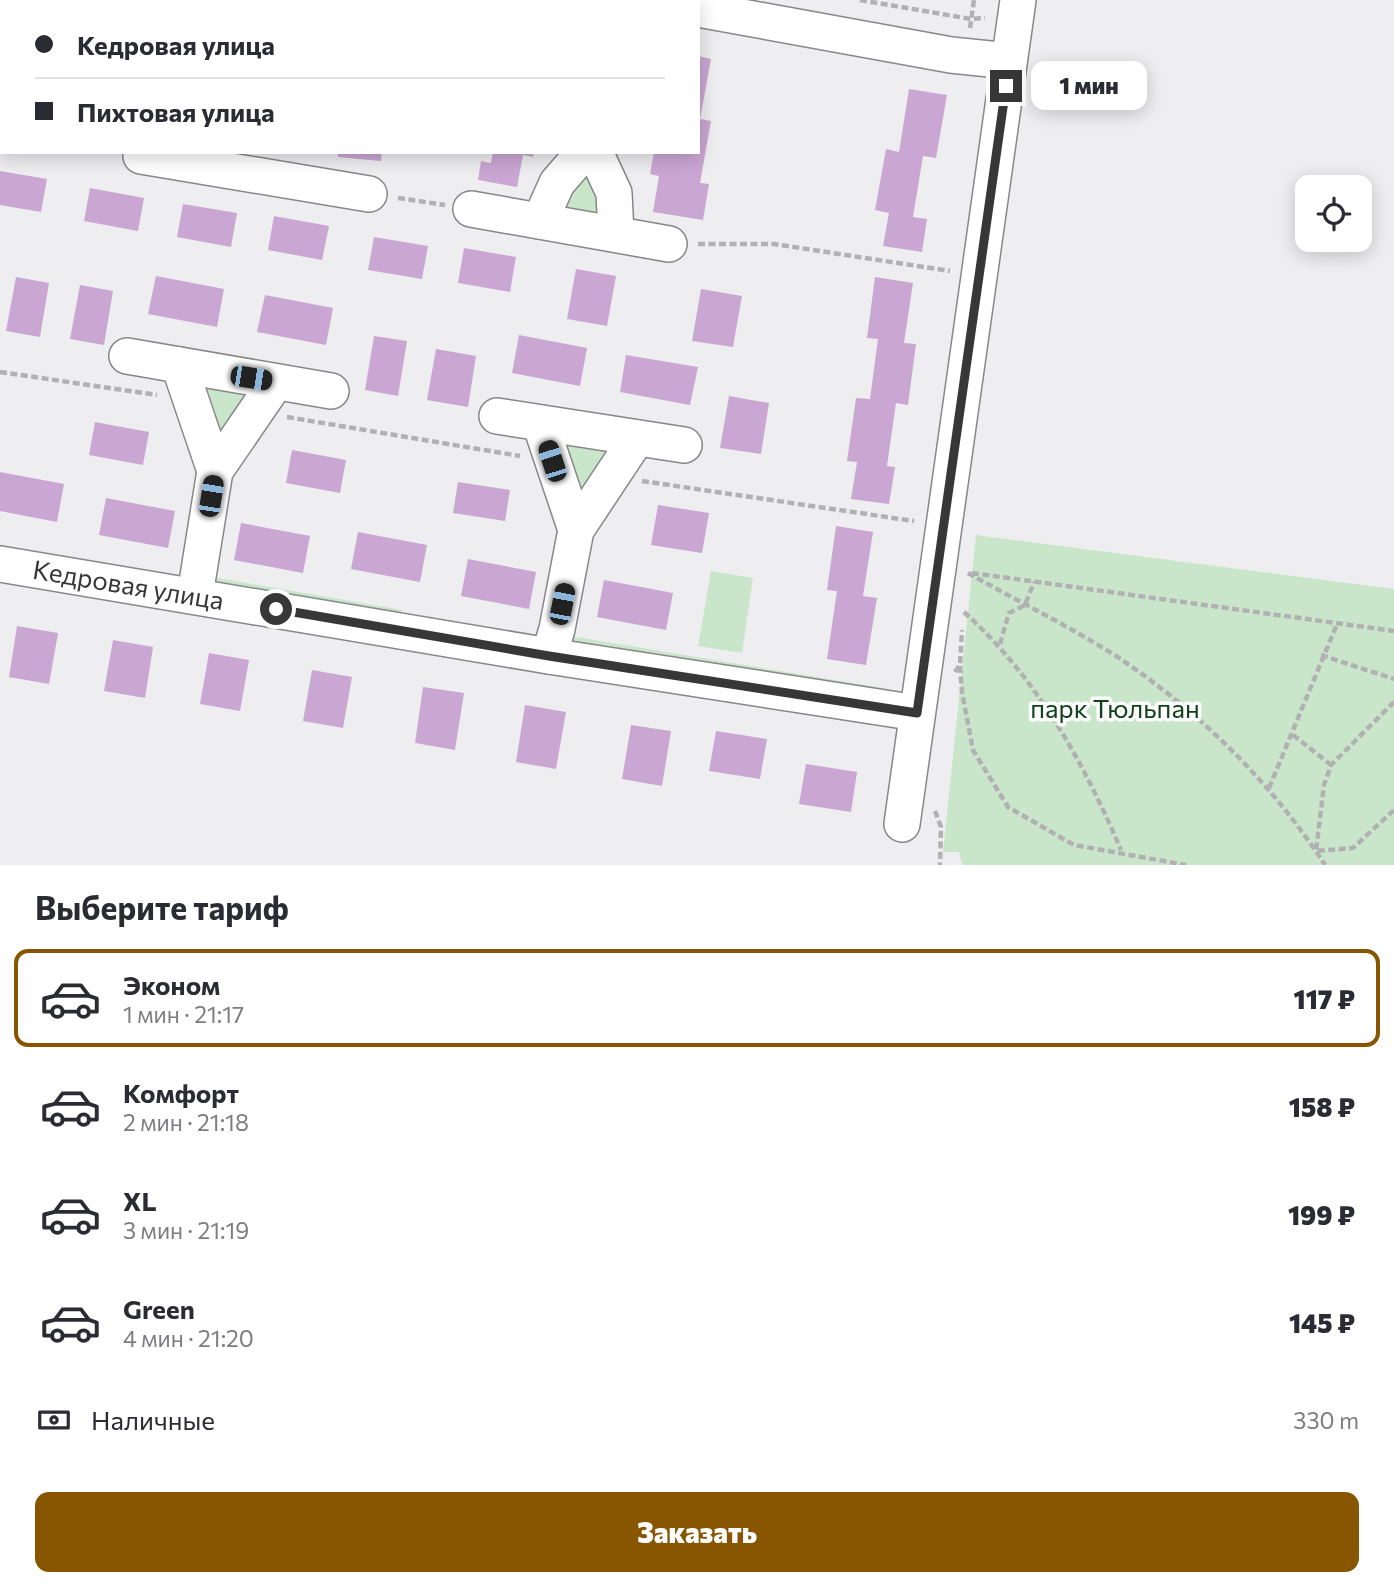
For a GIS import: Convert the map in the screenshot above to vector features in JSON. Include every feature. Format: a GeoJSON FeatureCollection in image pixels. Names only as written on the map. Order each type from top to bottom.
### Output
{"type":"FeatureCollection","features":[{"type":"Feature","properties":{"kind":"street"},"geometry":{"type":"LineString","coordinates":[[902,824],[1009,61],[1002,5]]}},
{"type":"Feature","properties":{"kind":"street"},"geometry":{"type":"LineString","coordinates":[[700,9],[959,56],[1009,61]]}},
{"type":"Feature","properties":{"kind":"street"},"geometry":{"type":"LineString","coordinates":[[540,221],[557,183],[582,154]]}},
{"type":"Feature","properties":{"kind":"street"},"geometry":{"type":"LineString","coordinates":[[596,154],[614,193],[616,234]]}},
{"type":"Feature","properties":{"kind":"street"},"geometry":{"type":"LineString","coordinates":[[141,156],[292,167],[369,194]]}},
{"type":"Feature","properties":{"kind":"street"},"geometry":{"type":"LineString","coordinates":[[471,209],[669,244]]}},
{"type":"Feature","properties":{"kind":"street"},"geometry":{"type":"LineString","coordinates":[[127,356],[331,391]]}},
{"type":"Feature","properties":{"kind":"street"},"geometry":{"type":"LineString","coordinates":[[179,365],[215,471]]}},
{"type":"Feature","properties":{"kind":"street"},"geometry":{"type":"LineString","coordinates":[[195,595],[215,471],[276,382]]}},
{"type":"Feature","properties":{"kind":"street"},"geometry":{"type":"LineString","coordinates":[[497,416],[684,445]]}},
{"type":"Feature","properties":{"kind":"street"},"geometry":{"type":"LineString","coordinates":[[540,423],[576,530]]}},
{"type":"Feature","properties":{"kind":"street"},"geometry":{"type":"LineString","coordinates":[[549,656],[557,629],[576,530],[637,438]]}},
{"type":"Feature","properties":{"kind":"street","name":"Кедровая улица"},"geometry":{"type":"LineString","coordinates":[[0,564],[549,656],[917,713]]}},
{"type":"Feature","properties":{"kind":"path"},"geometry":{"type":"LineString","coordinates":[[860,0],[887,2],[985,20],[1002,5]]}},
{"type":"Feature","properties":{"kind":"path"},"geometry":{"type":"LineString","coordinates":[[369,194],[471,209]]}},
{"type":"Feature","properties":{"kind":"path"},"geometry":{"type":"LineString","coordinates":[[669,244],[774,244],[953,271]]}},
{"type":"Feature","properties":{"kind":"path"},"geometry":{"type":"LineString","coordinates":[[0,372],[189,400]]}},
{"type":"Feature","properties":{"kind":"path"},"geometry":{"type":"LineString","coordinates":[[255,412],[552,461]]}},
{"type":"Feature","properties":{"kind":"path"},"geometry":{"type":"LineString","coordinates":[[611,477],[918,522]]}},
{"type":"Feature","properties":{"kind":"path"},"geometry":{"type":"LineString","coordinates":[[1325,865],[1269,788],[1190,710],[1115,656],[967,573],[1394,631]]}},
{"type":"Feature","properties":{"kind":"path"},"geometry":{"type":"LineString","coordinates":[[999,644],[1009,612],[1025,605],[1034,582]]}},
{"type":"Feature","properties":{"kind":"path"},"geometry":{"type":"LineString","coordinates":[[964,612],[999,644],[1060,727],[1101,805],[1121,851]]}},
{"type":"Feature","properties":{"kind":"path"},"geometry":{"type":"LineString","coordinates":[[1269,788],[1292,735],[1321,655],[1337,624]]}},
{"type":"Feature","properties":{"kind":"path"},"geometry":{"type":"LineString","coordinates":[[1321,655],[1394,679]]}},
{"type":"Feature","properties":{"kind":"path"},"geometry":{"type":"LineString","coordinates":[[960,665],[962,692],[973,750],[1008,807],[1074,845],[1121,851],[1186,865]]}},
{"type":"Feature","properties":{"kind":"path"},"geometry":{"type":"LineString","coordinates":[[1316,851],[1324,785],[1331,765],[1394,702]]}},
{"type":"Feature","properties":{"kind":"path"},"geometry":{"type":"LineString","coordinates":[[1292,735],[1331,765]]}},
{"type":"Feature","properties":{"kind":"path"},"geometry":{"type":"LineString","coordinates":[[931,803],[941,827],[940,865]]}},
{"type":"Feature","properties":{"kind":"path"},"geometry":{"type":"LineString","coordinates":[[1316,851],[1353,848],[1394,810]]}},
{"type":"Feature","properties":{"kind":"green space"},"geometry":{"type":"Polygon","coordinates":[[[588,162],[607,218],[570,221],[559,200],[588,162]]]}},
{"type":"Feature","properties":{"kind":"green space"},"geometry":{"type":"Polygon","coordinates":[[[200,382],[255,392],[218,445],[200,382]]]}},
{"type":"Feature","properties":{"kind":"green space"},"geometry":{"type":"Polygon","coordinates":[[[562,441],[617,451],[580,504],[562,441]]]}},
{"type":"Feature","properties":{"kind":"green space","name":"парк Тюльпан"},"geometry":{"type":"Polygon","coordinates":[[[976,535],[1394,589],[1394,865],[962,865],[959,852],[943,852],[976,535]]]}},
{"type":"Feature","properties":{"kind":"green space"},"geometry":{"type":"Polygon","coordinates":[[[711,571],[753,578],[742,653],[698,646],[711,571]]]}},
{"type":"Feature","properties":{"kind":"green space"},"geometry":{"type":"Polygon","coordinates":[[[212,577],[402,610],[400,619],[210,586],[212,577]]]}},
{"type":"Feature","properties":{"kind":"green space"},"geometry":{"type":"Polygon","coordinates":[[[570,636],[889,689],[887,697],[569,645],[570,636]]]}},
{"type":"Feature","properties":{"kind":"building"},"geometry":{"type":"Polygon","coordinates":[[[700,56],[711,59],[700,119],[700,56]]]}},
{"type":"Feature","properties":{"kind":"building"},"geometry":{"type":"Polygon","coordinates":[[[909,89],[947,95],[936,158],[923,156],[913,217],[927,219],[922,252],[883,246],[889,213],[875,210],[886,149],[899,152],[909,89]]]}},
{"type":"Feature","properties":{"kind":"building"},"geometry":{"type":"Polygon","coordinates":[[[700,119],[711,121],[700,183],[709,184],[703,220],[653,212],[659,176],[650,174],[654,154],[700,154],[700,119]]]}},
{"type":"Feature","properties":{"kind":"building"},"geometry":{"type":"Polygon","coordinates":[[[338,154],[382,154],[381,161],[338,157],[338,154]]]}},
{"type":"Feature","properties":{"kind":"building"},"geometry":{"type":"Polygon","coordinates":[[[493,154],[534,154],[533,157],[523,155],[517,187],[478,180],[481,161],[491,163],[493,154]]]}},
{"type":"Feature","properties":{"kind":"building"},"geometry":{"type":"Polygon","coordinates":[[[0,171],[47,179],[41,212],[0,205],[0,171]]]}},
{"type":"Feature","properties":{"kind":"building"},"geometry":{"type":"Polygon","coordinates":[[[90,188],[144,198],[138,231],[84,221],[90,188]]]}},
{"type":"Feature","properties":{"kind":"building"},"geometry":{"type":"Polygon","coordinates":[[[183,204],[237,213],[231,247],[177,237],[183,204]]]}},
{"type":"Feature","properties":{"kind":"building"},"geometry":{"type":"Polygon","coordinates":[[[274,216],[329,226],[322,260],[268,250],[274,216]]]}},
{"type":"Feature","properties":{"kind":"building"},"geometry":{"type":"Polygon","coordinates":[[[374,237],[428,246],[422,279],[368,270],[374,237]]]}},
{"type":"Feature","properties":{"kind":"building"},"geometry":{"type":"Polygon","coordinates":[[[464,248],[516,257],[510,292],[458,283],[464,248]]]}},
{"type":"Feature","properties":{"kind":"building"},"geometry":{"type":"Polygon","coordinates":[[[576,269],[616,276],[607,326],[567,319],[576,269]]]}},
{"type":"Feature","properties":{"kind":"building"},"geometry":{"type":"Polygon","coordinates":[[[156,276],[224,289],[217,327],[148,314],[156,276]]]}},
{"type":"Feature","properties":{"kind":"building"},"geometry":{"type":"Polygon","coordinates":[[[16,277],[49,283],[40,337],[6,331],[16,277]]]}},
{"type":"Feature","properties":{"kind":"building"},"geometry":{"type":"Polygon","coordinates":[[[875,277],[913,283],[904,343],[916,344],[908,405],[896,403],[887,466],[895,467],[889,504],[851,499],[857,462],[847,461],[856,398],[870,399],[878,339],[867,338],[875,277]]]}},
{"type":"Feature","properties":{"kind":"building"},"geometry":{"type":"Polygon","coordinates":[[[80,285],[113,291],[104,345],[70,339],[80,285]]]}},
{"type":"Feature","properties":{"kind":"building"},"geometry":{"type":"Polygon","coordinates":[[[701,289],[742,296],[733,347],[692,341],[701,289]]]}},
{"type":"Feature","properties":{"kind":"building"},"geometry":{"type":"Polygon","coordinates":[[[265,295],[333,308],[326,345],[257,332],[265,295]]]}},
{"type":"Feature","properties":{"kind":"building"},"geometry":{"type":"Polygon","coordinates":[[[519,335],[587,348],[580,386],[512,373],[519,335]]]}},
{"type":"Feature","properties":{"kind":"building"},"geometry":{"type":"Polygon","coordinates":[[[374,336],[407,341],[398,396],[365,390],[374,336]]]}},
{"type":"Feature","properties":{"kind":"building"},"geometry":{"type":"Polygon","coordinates":[[[436,349],[476,356],[468,407],[427,400],[436,349]]]}},
{"type":"Feature","properties":{"kind":"building"},"geometry":{"type":"Polygon","coordinates":[[[626,355],[698,367],[690,405],[620,392],[626,355]]]}},
{"type":"Feature","properties":{"kind":"building"},"geometry":{"type":"Polygon","coordinates":[[[729,396],[769,403],[761,454],[720,448],[729,396]]]}},
{"type":"Feature","properties":{"kind":"building"},"geometry":{"type":"Polygon","coordinates":[[[95,422],[149,432],[143,465],[89,455],[95,422]]]}},
{"type":"Feature","properties":{"kind":"building"},"geometry":{"type":"Polygon","coordinates":[[[292,450],[346,460],[340,493],[286,483],[292,450]]]}},
{"type":"Feature","properties":{"kind":"building"},"geometry":{"type":"Polygon","coordinates":[[[0,472],[64,484],[57,522],[0,511],[0,472]]]}},
{"type":"Feature","properties":{"kind":"building"},"geometry":{"type":"Polygon","coordinates":[[[458,482],[510,490],[505,521],[453,513],[458,482]]]}},
{"type":"Feature","properties":{"kind":"building"},"geometry":{"type":"Polygon","coordinates":[[[106,498],[175,511],[168,548],[99,535],[106,498]]]}},
{"type":"Feature","properties":{"kind":"building"},"geometry":{"type":"Polygon","coordinates":[[[658,505],[709,513],[702,553],[651,545],[658,505]]]}},
{"type":"Feature","properties":{"kind":"building"},"geometry":{"type":"Polygon","coordinates":[[[241,523],[310,536],[303,573],[234,560],[241,523]]]}},
{"type":"Feature","properties":{"kind":"building"},"geometry":{"type":"Polygon","coordinates":[[[836,526],[873,532],[863,596],[877,598],[866,665],[827,659],[837,591],[827,590],[836,526]]]}},
{"type":"Feature","properties":{"kind":"building"},"geometry":{"type":"Polygon","coordinates":[[[358,532],[427,545],[420,582],[351,569],[358,532]]]}},
{"type":"Feature","properties":{"kind":"building"},"geometry":{"type":"Polygon","coordinates":[[[468,559],[536,572],[529,609],[461,596],[468,559]]]}},
{"type":"Feature","properties":{"kind":"building"},"geometry":{"type":"Polygon","coordinates":[[[604,580],[673,593],[666,630],[597,617],[604,580]]]}},
{"type":"Feature","properties":{"kind":"building"},"geometry":{"type":"Polygon","coordinates":[[[17,626],[58,633],[49,684],[9,677],[17,626]]]}},
{"type":"Feature","properties":{"kind":"building"},"geometry":{"type":"Polygon","coordinates":[[[113,640],[153,647],[145,698],[104,691],[113,640]]]}},
{"type":"Feature","properties":{"kind":"building"},"geometry":{"type":"Polygon","coordinates":[[[209,653],[249,660],[240,711],[200,704],[209,653]]]}},
{"type":"Feature","properties":{"kind":"building"},"geometry":{"type":"Polygon","coordinates":[[[312,670],[352,677],[343,728],[303,721],[312,670]]]}},
{"type":"Feature","properties":{"kind":"building"},"geometry":{"type":"Polygon","coordinates":[[[423,687],[464,693],[455,750],[415,743],[423,687]]]}},
{"type":"Feature","properties":{"kind":"building"},"geometry":{"type":"Polygon","coordinates":[[[525,705],[566,712],[556,769],[516,762],[525,705]]]}},
{"type":"Feature","properties":{"kind":"building"},"geometry":{"type":"Polygon","coordinates":[[[631,725],[671,731],[662,786],[622,779],[631,725]]]}},
{"type":"Feature","properties":{"kind":"building"},"geometry":{"type":"Polygon","coordinates":[[[716,731],[767,739],[760,779],[709,771],[716,731]]]}},
{"type":"Feature","properties":{"kind":"building"},"geometry":{"type":"Polygon","coordinates":[[[806,764],[857,772],[851,812],[799,804],[806,764]]]}},
{"type":"Feature","properties":{"kind":"route"},"geometry":{"type":"LineString","coordinates":[[276,609],[549,656],[917,713],[1006,86]]}}]}
